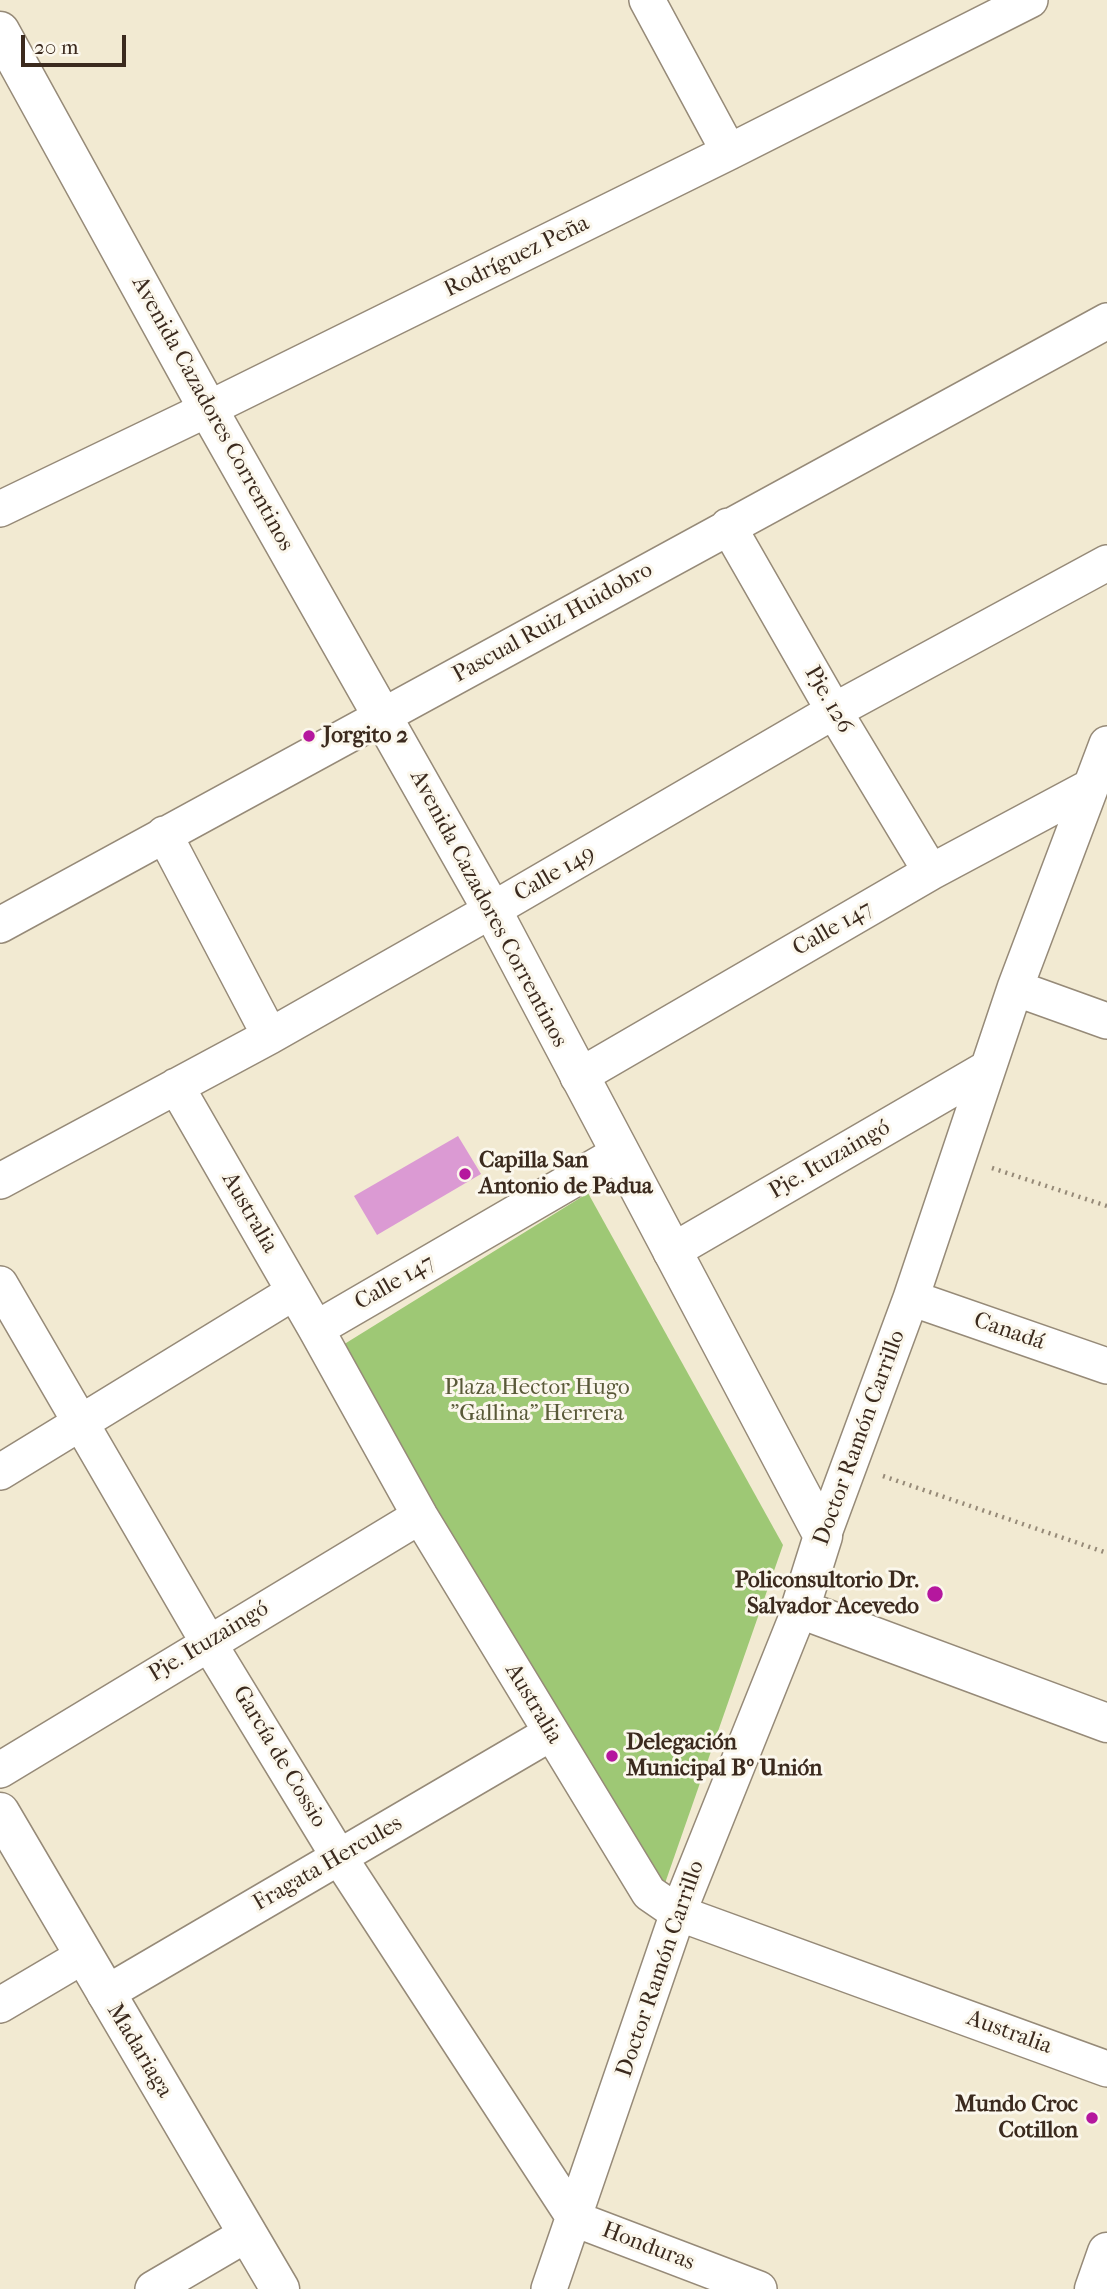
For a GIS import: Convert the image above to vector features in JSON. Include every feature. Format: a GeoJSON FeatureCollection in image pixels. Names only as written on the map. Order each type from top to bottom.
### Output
{"type":"FeatureCollection","features":[{"type":"Feature","properties":{"kind":"street"},"geometry":{"type":"LineString","coordinates":[[647,0],[729,152]]}},
{"type":"Feature","properties":{"kind":"street","name":"Rodríguez Peña"},"geometry":{"type":"LineString","coordinates":[[0,509],[729,152],[1030,0]]}},
{"type":"Feature","properties":{"kind":"street","name":"Avenida Cazadores Correntinos"},"geometry":{"type":"LineString","coordinates":[[0,32],[208,409],[492,910],[823,1536]]}},
{"type":"Feature","properties":{"kind":"street","name":"Pascual Ruiz Huidobro"},"geometry":{"type":"LineString","coordinates":[[0,925],[1107,321]]}},
{"type":"Feature","properties":{"kind":"street","name":"Pje. 126"},"geometry":{"type":"LineString","coordinates":[[728,526],[834,711],[931,872]]}},
{"type":"Feature","properties":{"kind":"street","name":"Calle 149"},"geometry":{"type":"LineString","coordinates":[[0,1181],[270,1036],[834,711],[1107,563]]}},
{"type":"Feature","properties":{"kind":"street","name":"Doctor Ramón Carrillo"},"geometry":{"type":"LineString","coordinates":[[550,2289],[678,1913],[800,1609],[823,1536],[911,1298],[1016,988],[1107,744]]}},
{"type":"Feature","properties":{"kind":"street","name":"Calle 147"},"geometry":{"type":"LineString","coordinates":[[578,1077],[931,872],[1090,787]]}},
{"type":"Feature","properties":{"kind":"street"},"geometry":{"type":"LineString","coordinates":[[164,834],[270,1036]]}},
{"type":"Feature","properties":{"kind":"street"},"geometry":{"type":"LineString","coordinates":[[1016,988],[1107,1021]]}},
{"type":"Feature","properties":{"kind":"street","name":"Pje. Ituzaingó"},"geometry":{"type":"LineString","coordinates":[[671,1252],[988,1068]]}},
{"type":"Feature","properties":{"kind":"street","name":"Australia"},"geometry":{"type":"LineString","coordinates":[[176,1086],[420,1516],[649,1894],[678,1913],[1107,2069]]}},
{"type":"Feature","properties":{"kind":"street","name":"Calle 147"},"geometry":{"type":"LineString","coordinates":[[316,1329],[619,1153]]}},
{"type":"Feature","properties":{"kind":"street","name":"García de Cossio"},"geometry":{"type":"LineString","coordinates":[[0,1284],[208,1642],[339,1857],[575,2219]]}},
{"type":"Feature","properties":{"kind":"street"},"geometry":{"type":"LineString","coordinates":[[0,1472],[294,1292]]}},
{"type":"Feature","properties":{"kind":"street","name":"Canadá"},"geometry":{"type":"LineString","coordinates":[[911,1298],[1107,1366]]}},
{"type":"Feature","properties":{"kind":"street","name":"Pje. Ituzaingó"},"geometry":{"type":"LineString","coordinates":[[0,1770],[420,1516]]}},
{"type":"Feature","properties":{"kind":"street"},"geometry":{"type":"LineString","coordinates":[[800,1609],[1107,1723]]}},
{"type":"Feature","properties":{"kind":"street","name":"Fragata Hercules"},"geometry":{"type":"LineString","coordinates":[[106,1994],[551,1732]]}},
{"type":"Feature","properties":{"kind":"street","name":"Madariaga"},"geometry":{"type":"LineString","coordinates":[[0,1812],[280,2289]]}},
{"type":"Feature","properties":{"kind":"street"},"geometry":{"type":"LineString","coordinates":[[0,2005],[83,1956]]}},
{"type":"Feature","properties":{"kind":"street","name":"Honduras"},"geometry":{"type":"LineString","coordinates":[[575,2219],[759,2289]]}},
{"type":"Feature","properties":{"kind":"street"},"geometry":{"type":"LineString","coordinates":[[153,2289],[247,2234]]}},
{"type":"Feature","properties":{"kind":"street"},"geometry":{"type":"LineString","coordinates":[[1094,2289],[1107,2252]]}},
{"type":"Feature","properties":{"kind":"path"},"geometry":{"type":"LineString","coordinates":[[958,1157],[1107,1206]]}},
{"type":"Feature","properties":{"kind":"path"},"geometry":{"type":"LineString","coordinates":[[850,1465],[1107,1553]]}},
{"type":"Feature","properties":{"kind":"green space","name":"Plaza Hector Hugo \"Gallina\" Herrera"},"geometry":{"type":"Polygon","coordinates":[[[588,1193],[783,1545],[663,1889],[338,1348],[588,1193]]]}},
{"type":"Feature","properties":{"kind":"building","name":"Capilla San Antonio de Padua"},"geometry":{"type":"Polygon","coordinates":[[[458,1136],[481,1174],[377,1235],[354,1196],[458,1136]]]}},
{"type":"Feature","properties":{"kind":"place","name":"Jorgito 2"},"geometry":{"type":"Point","coordinates":[309,736]}},
{"type":"Feature","properties":{"kind":"place","name":"Capilla San Antonio de Padua"},"geometry":{"type":"Point","coordinates":[465,1174]}},
{"type":"Feature","properties":{"kind":"place","name":"Policonsultorio Dr. Salvador Acevedo"},"geometry":{"type":"Point","coordinates":[935,1594]}},
{"type":"Feature","properties":{"kind":"place","name":"Delegación Municipal Bº Unión"},"geometry":{"type":"Point","coordinates":[612,1756]}},
{"type":"Feature","properties":{"kind":"place","name":"Mundo Croc Cotillon"},"geometry":{"type":"Point","coordinates":[1092,2118]}}]}
